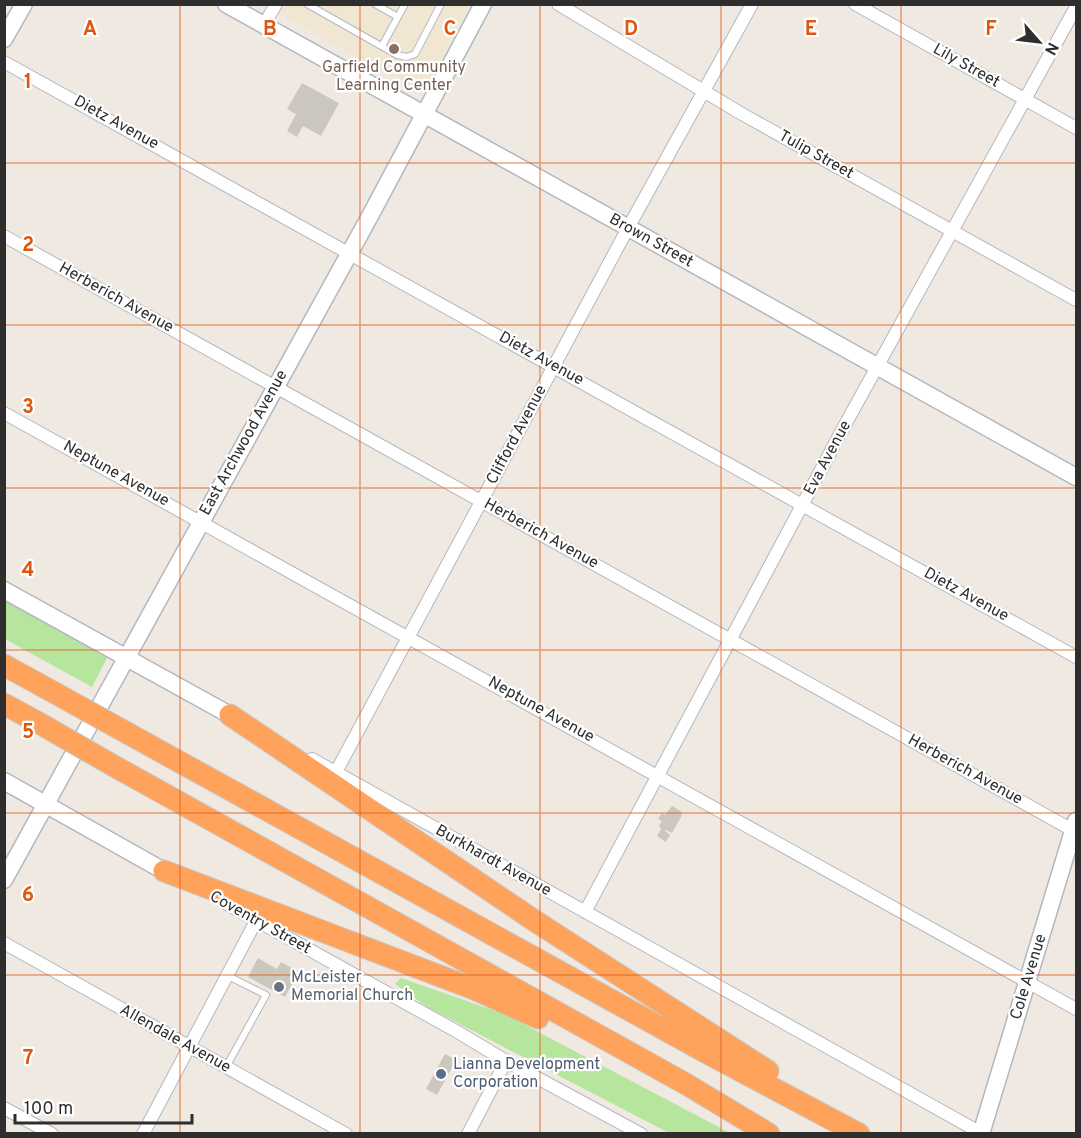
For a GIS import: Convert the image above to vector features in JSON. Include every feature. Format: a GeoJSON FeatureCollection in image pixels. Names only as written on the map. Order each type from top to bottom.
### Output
{"type":"FeatureCollection","features":[{"type":"Feature","properties":{"kind":"highway"},"geometry":{"type":"LineString","coordinates":[[4,665],[707,1053],[859,1134]]}},
{"type":"Feature","properties":{"kind":"highway"},"geometry":{"type":"LineString","coordinates":[[4,704],[686,1084],[769,1134]]}},
{"type":"Feature","properties":{"kind":"highway"},"geometry":{"type":"LineString","coordinates":[[230,715],[536,921],[865,1134]]}},
{"type":"Feature","properties":{"kind":"highway"},"geometry":{"type":"LineString","coordinates":[[164,871],[474,989],[567,1033],[646,1075],[737,1116]]}},
{"type":"Feature","properties":{"kind":"main road"},"geometry":{"type":"LineString","coordinates":[[4,39],[24,4]]}},
{"type":"Feature","properties":{"kind":"main road","name":"Brown Street"},"geometry":{"type":"LineString","coordinates":[[226,4],[1077,477]]}},
{"type":"Feature","properties":{"kind":"main road","name":"East Archwood Avenue"},"geometry":{"type":"LineString","coordinates":[[4,880],[425,115],[483,4]]}},
{"type":"Feature","properties":{"kind":"main road","name":"Burkhardt Avenue"},"geometry":{"type":"LineString","coordinates":[[4,590],[230,715]]}},
{"type":"Feature","properties":{"kind":"main road","name":"Coventry Street"},"geometry":{"type":"LineString","coordinates":[[4,782],[164,871]]}},
{"type":"Feature","properties":{"kind":"main road","name":"Cole Avenue"},"geometry":{"type":"LineString","coordinates":[[981,1133],[1076,828]]}},
{"type":"Feature","properties":{"kind":"street"},"geometry":{"type":"LineString","coordinates":[[264,25],[276,4]]}},
{"type":"Feature","properties":{"kind":"street","name":"Tulip Street"},"geometry":{"type":"LineString","coordinates":[[558,4],[703,91],[1077,300]]}},
{"type":"Feature","properties":{"kind":"street","name":"Clifford Avenue"},"geometry":{"type":"LineString","coordinates":[[336,772],[628,228],[752,4]]}},
{"type":"Feature","properties":{"kind":"street","name":"Lily Street"},"geometry":{"type":"LineString","coordinates":[[855,4],[1077,128]]}},
{"type":"Feature","properties":{"kind":"street","name":"Eva Avenue"},"geometry":{"type":"LineString","coordinates":[[585,912],[878,366],[1077,7]]}},
{"type":"Feature","properties":{"kind":"street","name":"Dietz Avenue"},"geometry":{"type":"LineString","coordinates":[[4,62],[1077,657]]}},
{"type":"Feature","properties":{"kind":"street","name":"Herberich Avenue"},"geometry":{"type":"LineString","coordinates":[[4,236],[731,641],[1076,828]]}},
{"type":"Feature","properties":{"kind":"street","name":"Neptune Avenue"},"geometry":{"type":"LineString","coordinates":[[4,413],[1077,1009]]}},
{"type":"Feature","properties":{"kind":"street","name":"Burkhardt Avenue"},"geometry":{"type":"LineString","coordinates":[[230,715],[981,1133]]}},
{"type":"Feature","properties":{"kind":"street","name":"Coventry Street"},"geometry":{"type":"LineString","coordinates":[[164,871],[641,1134]]}},
{"type":"Feature","properties":{"kind":"street"},"geometry":{"type":"LineString","coordinates":[[143,1134],[256,921]]}},
{"type":"Feature","properties":{"kind":"street","name":"Allendale Avenue"},"geometry":{"type":"LineString","coordinates":[[4,944],[346,1134]]}},
{"type":"Feature","properties":{"kind":"street"},"geometry":{"type":"LineString","coordinates":[[468,1134],[506,1060]]}},
{"type":"Feature","properties":{"kind":"street"},"geometry":{"type":"LineString","coordinates":[[4,1108],[52,1134]]}},
{"type":"Feature","properties":{"kind":"lane"},"geometry":{"type":"LineString","coordinates":[[375,4],[398,17]]}},
{"type":"Feature","properties":{"kind":"lane"},"geometry":{"type":"LineString","coordinates":[[382,46],[405,4]]}},
{"type":"Feature","properties":{"kind":"lane"},"geometry":{"type":"LineString","coordinates":[[308,5],[397,55],[407,57],[415,54],[441,4]]}},
{"type":"Feature","properties":{"kind":"lane"},"geometry":{"type":"LineString","coordinates":[[226,1067],[266,995],[228,976]]}},
{"type":"Feature","properties":{"kind":"shaded area","name":"Garfield Community Learning Center"},"geometry":{"type":"Polygon","coordinates":[[[264,5],[469,5],[422,93],[264,5]]]}},
{"type":"Feature","properties":{"kind":"green space"},"geometry":{"type":"Polygon","coordinates":[[[4,597],[108,656],[92,687],[5,639],[4,597]]]}},
{"type":"Feature","properties":{"kind":"green space"},"geometry":{"type":"Polygon","coordinates":[[[401,978],[504,1014],[730,1133],[669,1133],[429,1008],[395,984],[401,978]]]}},
{"type":"Feature","properties":{"kind":"building"},"geometry":{"type":"Polygon","coordinates":[[[302,83],[339,103],[321,136],[303,126],[297,137],[287,131],[296,114],[287,109],[302,83]]]}},
{"type":"Feature","properties":{"kind":"building"},"geometry":{"type":"Polygon","coordinates":[[[672,806],[682,812],[682,815],[672,833],[665,831],[670,835],[666,842],[657,836],[662,821],[658,819],[662,813],[665,815],[672,806]]]}},
{"type":"Feature","properties":{"kind":"building","name":"McLeister Memorial Church"},"geometry":{"type":"Polygon","coordinates":[[[258,958],[277,969],[281,962],[299,972],[285,997],[248,977],[258,958]]]}},
{"type":"Feature","properties":{"kind":"building","name":"Lianna Development Corporation"},"geometry":{"type":"Polygon","coordinates":[[[445,1054],[456,1060],[437,1095],[426,1089],[445,1054]]]}},
{"type":"Feature","properties":{"kind":"place","name":"Garfield Community Learning Center"},"geometry":{"type":"Point","coordinates":[394,49]}},
{"type":"Feature","properties":{"kind":"place","name":"McLeister Memorial Church"},"geometry":{"type":"Point","coordinates":[279,987]}},
{"type":"Feature","properties":{"kind":"place","name":"Lianna Development Corporation"},"geometry":{"type":"Point","coordinates":[441,1074]}}]}
